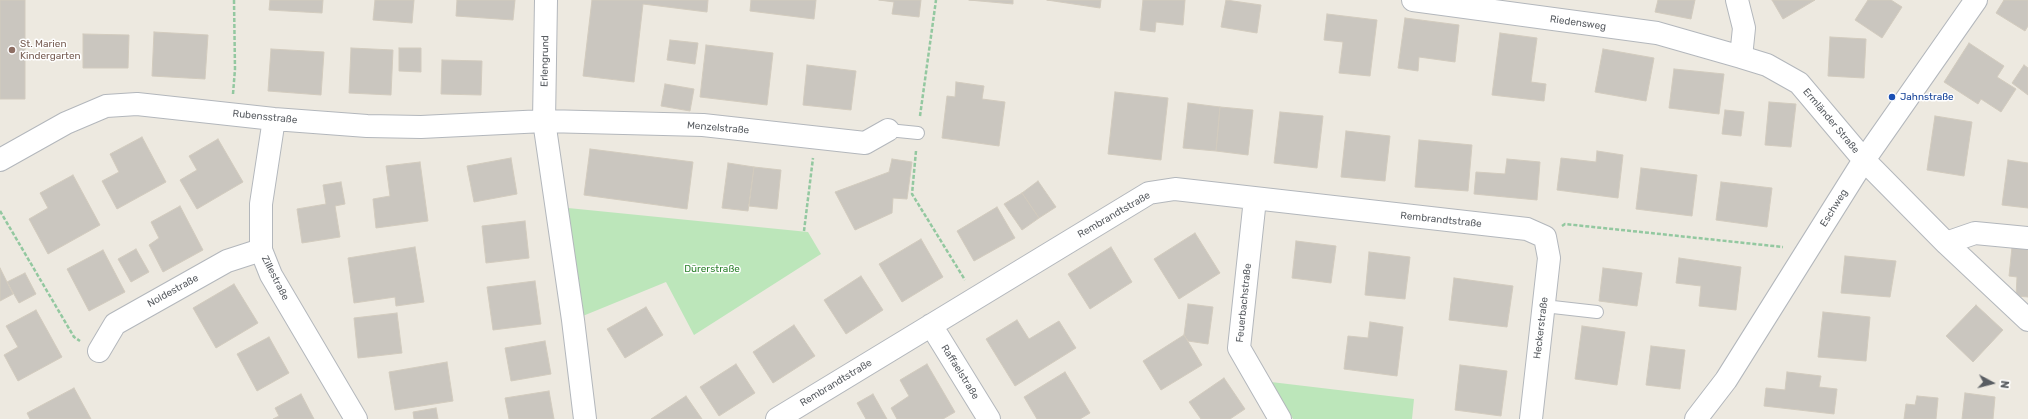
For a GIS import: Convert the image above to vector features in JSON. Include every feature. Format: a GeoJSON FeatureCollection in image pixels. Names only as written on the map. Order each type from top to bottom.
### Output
{"type":"FeatureCollection","features":[{"type":"Feature","properties":{"kind":"street","name":"Erlengrund"},"geometry":{"type":"LineString","coordinates":[[544,121],[546,0]]}},
{"type":"Feature","properties":{"kind":"street","name":"Riedensweg"},"geometry":{"type":"LineString","coordinates":[[1413,0],[1657,33],[1741,56]]}},
{"type":"Feature","properties":{"kind":"street"},"geometry":{"type":"LineString","coordinates":[[1737,0],[1744,28],[1741,56]]}},
{"type":"Feature","properties":{"kind":"street","name":"Eschweg"},"geometry":{"type":"LineString","coordinates":[[1696,419],[1726,380],[1864,160],[1976,0]]}},
{"type":"Feature","properties":{"kind":"street","name":"Ermländer Straße"},"geometry":{"type":"LineString","coordinates":[[1741,56],[1767,65],[1799,84],[1864,160]]}},
{"type":"Feature","properties":{"kind":"street","name":"Rubensstraße"},"geometry":{"type":"LineString","coordinates":[[0,160],[66,123],[106,106],[137,104],[274,119],[367,126],[414,127],[544,121]]}},
{"type":"Feature","properties":{"kind":"street","name":"Zillestraße"},"geometry":{"type":"LineString","coordinates":[[274,119],[261,204],[261,250],[271,275],[356,419]]}},
{"type":"Feature","properties":{"kind":"street","name":"Menzelstraße"},"geometry":{"type":"LineString","coordinates":[[544,121],[703,125],[865,143],[888,130]]}},
{"type":"Feature","properties":{"kind":"street"},"geometry":{"type":"LineString","coordinates":[[544,121],[573,320],[585,419]]}},
{"type":"Feature","properties":{"kind":"street"},"geometry":{"type":"LineString","coordinates":[[1864,160],[1946,243],[2028,320]]}},
{"type":"Feature","properties":{"kind":"street","name":"Rembrandtstraße"},"geometry":{"type":"LineString","coordinates":[[777,419],[1149,192],[1174,189],[1526,229],[1545,237]]}},
{"type":"Feature","properties":{"kind":"street","name":"Feuerbachstraße"},"geometry":{"type":"LineString","coordinates":[[1255,199],[1239,348],[1280,419]]}},
{"type":"Feature","properties":{"kind":"street"},"geometry":{"type":"LineString","coordinates":[[1946,243],[1975,233],[2028,238]]}},
{"type":"Feature","properties":{"kind":"street","name":"Heckerstraße"},"geometry":{"type":"LineString","coordinates":[[1531,419],[1549,258],[1545,237]]}},
{"type":"Feature","properties":{"kind":"street","name":"Noldestraße"},"geometry":{"type":"LineString","coordinates":[[99,351],[115,324],[227,261],[261,250]]}},
{"type":"Feature","properties":{"kind":"street","name":"Raffaelstraße"},"geometry":{"type":"LineString","coordinates":[[931,325],[989,419]]}},
{"type":"Feature","properties":{"kind":"lane"},"geometry":{"type":"LineString","coordinates":[[888,130],[918,133]]}},
{"type":"Feature","properties":{"kind":"lane"},"geometry":{"type":"LineString","coordinates":[[1544,306],[1597,312]]}},
{"type":"Feature","properties":{"kind":"path"},"geometry":{"type":"LineString","coordinates":[[231,114],[236,69],[234,0]]}},
{"type":"Feature","properties":{"kind":"path"},"geometry":{"type":"LineString","coordinates":[[936,0],[918,133],[912,194],[976,298]]}},
{"type":"Feature","properties":{"kind":"path"},"geometry":{"type":"LineString","coordinates":[[804,231],[816,138]]}},
{"type":"Feature","properties":{"kind":"path"},"geometry":{"type":"LineString","coordinates":[[0,211],[74,337],[99,351]]}},
{"type":"Feature","properties":{"kind":"path"},"geometry":{"type":"LineString","coordinates":[[1545,237],[1565,224],[1808,250]]}},
{"type":"Feature","properties":{"kind":"green space","name":"Dürerstraße"},"geometry":{"type":"Polygon","coordinates":[[[558,207],[808,232],[821,254],[694,335],[666,282],[573,320],[558,207]]]}},
{"type":"Feature","properties":{"kind":"green space"},"geometry":{"type":"Polygon","coordinates":[[[1271,382],[1414,399],[1412,419],[1293,419],[1271,382]]]}},
{"type":"Feature","properties":{"kind":"building","name":"St. Marien Kindergarten"},"geometry":{"type":"Polygon","coordinates":[[[0,0],[25,0],[25,99],[0,99],[0,0]]]}},
{"type":"Feature","properties":{"kind":"building"},"geometry":{"type":"Polygon","coordinates":[[[270,0],[323,0],[322,13],[269,10],[270,0]]]}},
{"type":"Feature","properties":{"kind":"building"},"geometry":{"type":"Polygon","coordinates":[[[375,0],[414,0],[412,23],[373,20],[375,0]]]}},
{"type":"Feature","properties":{"kind":"building"},"geometry":{"type":"Polygon","coordinates":[[[457,0],[515,0],[513,20],[456,16],[457,0]]]}},
{"type":"Feature","properties":{"kind":"building"},"geometry":{"type":"Polygon","coordinates":[[[592,0],[708,0],[707,12],[643,4],[634,82],[583,76],[592,0]]]}},
{"type":"Feature","properties":{"kind":"building"},"geometry":{"type":"Polygon","coordinates":[[[751,0],[816,0],[814,19],[750,11],[751,0]]]}},
{"type":"Feature","properties":{"kind":"building"},"geometry":{"type":"Polygon","coordinates":[[[879,0],[921,0],[919,17],[892,14],[894,2],[879,0]]]}},
{"type":"Feature","properties":{"kind":"building"},"geometry":{"type":"Polygon","coordinates":[[[969,0],[1013,0],[1013,4],[969,0]]]}},
{"type":"Feature","properties":{"kind":"building"},"geometry":{"type":"Polygon","coordinates":[[[1047,0],[1101,0],[1100,8],[1047,0]]]}},
{"type":"Feature","properties":{"kind":"building"},"geometry":{"type":"Polygon","coordinates":[[[1143,0],[1185,0],[1183,25],[1156,22],[1155,32],[1140,30],[1143,0]]]}},
{"type":"Feature","properties":{"kind":"building"},"geometry":{"type":"Polygon","coordinates":[[[1226,0],[1261,5],[1257,33],[1221,27],[1226,0]]]}},
{"type":"Feature","properties":{"kind":"building"},"geometry":{"type":"Polygon","coordinates":[[[1658,0],[1695,0],[1691,19],[1655,12],[1658,0]]]}},
{"type":"Feature","properties":{"kind":"building"},"geometry":{"type":"Polygon","coordinates":[[[1772,0],[1815,0],[1783,19],[1772,0]]]}},
{"type":"Feature","properties":{"kind":"building"},"geometry":{"type":"Polygon","coordinates":[[[1868,0],[1891,0],[1902,7],[1882,38],[1855,20],[1868,0]]]}},
{"type":"Feature","properties":{"kind":"building"},"geometry":{"type":"Polygon","coordinates":[[[2004,0],[2028,0],[2028,26],[2025,31],[1996,13],[2004,0]]]}},
{"type":"Feature","properties":{"kind":"building"},"geometry":{"type":"Polygon","coordinates":[[[1327,14],[1377,20],[1370,76],[1339,73],[1343,42],[1324,40],[1327,14]]]}},
{"type":"Feature","properties":{"kind":"building"},"geometry":{"type":"Polygon","coordinates":[[[1405,18],[1459,25],[1455,62],[1419,57],[1418,71],[1398,68],[1405,18]]]}},
{"type":"Feature","properties":{"kind":"building"},"geometry":{"type":"Polygon","coordinates":[[[154,32],[208,35],[205,79],[152,76],[154,32]]]}},
{"type":"Feature","properties":{"kind":"building"},"geometry":{"type":"Polygon","coordinates":[[[1500,33],[1537,38],[1531,82],[1546,84],[1544,101],[1492,95],[1500,33]]]}},
{"type":"Feature","properties":{"kind":"building"},"geometry":{"type":"Polygon","coordinates":[[[83,34],[129,35],[128,68],[83,68],[83,34]]]}},
{"type":"Feature","properties":{"kind":"building"},"geometry":{"type":"Polygon","coordinates":[[[1830,37],[1866,39],[1864,78],[1828,76],[1830,37]]]}},
{"type":"Feature","properties":{"kind":"building"},"geometry":{"type":"Polygon","coordinates":[[[670,40],[698,43],[695,64],[667,60],[670,40]]]}},
{"type":"Feature","properties":{"kind":"building"},"geometry":{"type":"Polygon","coordinates":[[[1969,43],[2004,66],[1997,77],[2016,89],[2001,112],[1981,99],[1978,104],[1944,82],[1969,43]]]}},
{"type":"Feature","properties":{"kind":"building"},"geometry":{"type":"Polygon","coordinates":[[[706,45],[773,53],[767,105],[700,97],[706,45]]]}},
{"type":"Feature","properties":{"kind":"building"},"geometry":{"type":"Polygon","coordinates":[[[351,48],[393,50],[391,95],[349,93],[351,48]]]}},
{"type":"Feature","properties":{"kind":"building"},"geometry":{"type":"Polygon","coordinates":[[[399,48],[421,48],[421,72],[399,71],[399,48]]]}},
{"type":"Feature","properties":{"kind":"building"},"geometry":{"type":"Polygon","coordinates":[[[271,49],[324,52],[321,95],[268,91],[271,49]]]}},
{"type":"Feature","properties":{"kind":"building"},"geometry":{"type":"Polygon","coordinates":[[[1603,49],[1654,58],[1646,101],[1595,92],[1603,49]]]}},
{"type":"Feature","properties":{"kind":"building"},"geometry":{"type":"Polygon","coordinates":[[[442,60],[482,61],[481,95],[441,94],[442,60]]]}},
{"type":"Feature","properties":{"kind":"building"},"geometry":{"type":"Polygon","coordinates":[[[807,65],[856,71],[851,110],[803,105],[807,65]]]}},
{"type":"Feature","properties":{"kind":"building"},"geometry":{"type":"Polygon","coordinates":[[[2024,65],[2028,68],[2028,95],[2012,83],[2024,65]]]}},
{"type":"Feature","properties":{"kind":"building"},"geometry":{"type":"Polygon","coordinates":[[[1674,69],[1724,74],[1719,114],[1669,108],[1674,69]]]}},
{"type":"Feature","properties":{"kind":"building"},"geometry":{"type":"Polygon","coordinates":[[[956,82],[984,86],[982,99],[1005,102],[999,146],[942,138],[947,96],[955,97],[956,82]]]}},
{"type":"Feature","properties":{"kind":"building"},"geometry":{"type":"Polygon","coordinates":[[[665,84],[694,89],[690,111],[661,106],[665,84]]]}},
{"type":"Feature","properties":{"kind":"building"},"geometry":{"type":"Polygon","coordinates":[[[1115,92],[1168,98],[1161,160],[1108,154],[1115,92]]]}},
{"type":"Feature","properties":{"kind":"building"},"geometry":{"type":"Polygon","coordinates":[[[1769,102],[1796,104],[1791,147],[1765,145],[1769,102]]]}},
{"type":"Feature","properties":{"kind":"building"},"geometry":{"type":"Polygon","coordinates":[[[1188,103],[1220,107],[1216,151],[1183,148],[1188,103]]]}},
{"type":"Feature","properties":{"kind":"building"},"geometry":{"type":"Polygon","coordinates":[[[1220,107],[1253,110],[1248,155],[1216,151],[1220,107]]]}},
{"type":"Feature","properties":{"kind":"building"},"geometry":{"type":"Polygon","coordinates":[[[1725,110],[1744,112],[1741,136],[1722,134],[1725,110]]]}},
{"type":"Feature","properties":{"kind":"building"},"geometry":{"type":"Polygon","coordinates":[[[1280,112],[1323,116],[1317,168],[1274,163],[1280,112]]]}},
{"type":"Feature","properties":{"kind":"building"},"geometry":{"type":"Polygon","coordinates":[[[1935,116],[1972,122],[1964,176],[1927,170],[1935,116]]]}},
{"type":"Feature","properties":{"kind":"building"},"geometry":{"type":"Polygon","coordinates":[[[1346,131],[1390,136],[1385,181],[1341,177],[1346,131]]]}},
{"type":"Feature","properties":{"kind":"building"},"geometry":{"type":"Polygon","coordinates":[[[142,137],[166,182],[117,209],[102,181],[119,172],[110,154],[142,137]]]}},
{"type":"Feature","properties":{"kind":"building"},"geometry":{"type":"Polygon","coordinates":[[[218,139],[243,182],[197,209],[180,180],[197,170],[189,156],[218,139]]]}},
{"type":"Feature","properties":{"kind":"building"},"geometry":{"type":"Polygon","coordinates":[[[1419,140],[1472,145],[1468,191],[1415,187],[1419,140]]]}},
{"type":"Feature","properties":{"kind":"building"},"geometry":{"type":"Polygon","coordinates":[[[590,149],[693,162],[687,209],[584,195],[590,149]]]}},
{"type":"Feature","properties":{"kind":"building"},"geometry":{"type":"Polygon","coordinates":[[[1597,151],[1623,155],[1618,198],[1557,190],[1561,158],[1596,162],[1597,151]]]}},
{"type":"Feature","properties":{"kind":"building"},"geometry":{"type":"Polygon","coordinates":[[[511,158],[517,194],[474,202],[467,166],[511,158]]]}},
{"type":"Feature","properties":{"kind":"building"},"geometry":{"type":"Polygon","coordinates":[[[892,159],[912,162],[907,199],[893,198],[892,213],[855,230],[835,192],[889,172],[892,159]]]}},
{"type":"Feature","properties":{"kind":"building"},"geometry":{"type":"Polygon","coordinates":[[[1507,159],[1540,162],[1537,200],[1474,194],[1476,172],[1505,174],[1507,159]]]}},
{"type":"Feature","properties":{"kind":"building"},"geometry":{"type":"Polygon","coordinates":[[[2008,160],[2028,163],[2028,208],[2002,205],[2008,160]]]}},
{"type":"Feature","properties":{"kind":"building"},"geometry":{"type":"Polygon","coordinates":[[[420,162],[428,221],[376,228],[373,199],[390,196],[386,166],[420,162]]]}},
{"type":"Feature","properties":{"kind":"building"},"geometry":{"type":"Polygon","coordinates":[[[728,163],[754,167],[748,211],[722,208],[728,163]]]}},
{"type":"Feature","properties":{"kind":"building"},"geometry":{"type":"Polygon","coordinates":[[[754,167],[781,170],[777,209],[749,206],[754,167]]]}},
{"type":"Feature","properties":{"kind":"building"},"geometry":{"type":"Polygon","coordinates":[[[1641,168],[1697,175],[1692,216],[1636,209],[1641,168]]]}},
{"type":"Feature","properties":{"kind":"building"},"geometry":{"type":"Polygon","coordinates":[[[73,175],[100,225],[48,254],[29,219],[48,208],[40,193],[73,175]]]}},
{"type":"Feature","properties":{"kind":"building"},"geometry":{"type":"Polygon","coordinates":[[[1038,181],[1056,207],[1039,218],[1022,193],[1038,181]]]}},
{"type":"Feature","properties":{"kind":"building"},"geometry":{"type":"Polygon","coordinates":[[[341,182],[345,204],[335,206],[340,237],[302,243],[297,209],[326,204],[323,185],[341,182]]]}},
{"type":"Feature","properties":{"kind":"building"},"geometry":{"type":"Polygon","coordinates":[[[1721,182],[1772,188],[1767,227],[1716,220],[1721,182]]]}},
{"type":"Feature","properties":{"kind":"building"},"geometry":{"type":"Polygon","coordinates":[[[1022,193],[1039,218],[1022,230],[1004,204],[1022,193]]]}},
{"type":"Feature","properties":{"kind":"building"},"geometry":{"type":"Polygon","coordinates":[[[180,206],[203,250],[163,272],[149,245],[159,238],[151,222],[180,206]]]}},
{"type":"Feature","properties":{"kind":"building"},"geometry":{"type":"Polygon","coordinates":[[[997,207],[1015,238],[974,261],[957,231],[997,207]]]}},
{"type":"Feature","properties":{"kind":"building"},"geometry":{"type":"Polygon","coordinates":[[[525,221],[529,258],[486,263],[482,226],[525,221]]]}},
{"type":"Feature","properties":{"kind":"building"},"geometry":{"type":"Polygon","coordinates":[[[1195,233],[1220,273],[1179,299],[1154,259],[1195,233]]]}},
{"type":"Feature","properties":{"kind":"building"},"geometry":{"type":"Polygon","coordinates":[[[921,239],[943,277],[902,302],[879,264],[921,239]]]}},
{"type":"Feature","properties":{"kind":"building"},"geometry":{"type":"Polygon","coordinates":[[[1296,241],[1336,246],[1331,283],[1292,278],[1296,241]]]}},
{"type":"Feature","properties":{"kind":"building"},"geometry":{"type":"Polygon","coordinates":[[[415,247],[424,302],[396,306],[395,297],[354,303],[348,258],[415,247]]]}},
{"type":"Feature","properties":{"kind":"building"},"geometry":{"type":"Polygon","coordinates":[[[1111,247],[1132,282],[1090,309],[1068,274],[1111,247]]]}},
{"type":"Feature","properties":{"kind":"building"},"geometry":{"type":"Polygon","coordinates":[[[2012,247],[2028,249],[2028,297],[2016,296],[2017,277],[2009,276],[2012,247]]]}},
{"type":"Feature","properties":{"kind":"building"},"geometry":{"type":"Polygon","coordinates":[[[136,249],[149,272],[131,282],[118,259],[136,249]]]}},
{"type":"Feature","properties":{"kind":"building"},"geometry":{"type":"Polygon","coordinates":[[[103,250],[125,292],[89,311],[67,269],[103,250]]]}},
{"type":"Feature","properties":{"kind":"building"},"geometry":{"type":"Polygon","coordinates":[[[1369,252],[1410,257],[1405,299],[1365,295],[1369,252]]]}},
{"type":"Feature","properties":{"kind":"building"},"geometry":{"type":"Polygon","coordinates":[[[1845,256],[1896,261],[1890,297],[1841,293],[1845,256]]]}},
{"type":"Feature","properties":{"kind":"building"},"geometry":{"type":"Polygon","coordinates":[[[1679,258],[1741,267],[1736,310],[1699,306],[1701,286],[1676,283],[1679,258]]]}},
{"type":"Feature","properties":{"kind":"building"},"geometry":{"type":"Polygon","coordinates":[[[0,268],[13,294],[0,301],[0,268]]]}},
{"type":"Feature","properties":{"kind":"building"},"geometry":{"type":"Polygon","coordinates":[[[1603,268],[1642,273],[1637,306],[1599,301],[1603,268]]]}},
{"type":"Feature","properties":{"kind":"building"},"geometry":{"type":"Polygon","coordinates":[[[25,273],[36,294],[19,303],[7,282],[25,273]]]}},
{"type":"Feature","properties":{"kind":"building"},"geometry":{"type":"Polygon","coordinates":[[[861,276],[883,310],[846,334],[824,300],[861,276]]]}},
{"type":"Feature","properties":{"kind":"building"},"geometry":{"type":"Polygon","coordinates":[[[1454,278],[1513,286],[1507,327],[1449,320],[1454,278]]]}},
{"type":"Feature","properties":{"kind":"building"},"geometry":{"type":"Polygon","coordinates":[[[535,281],[541,324],[493,330],[487,287],[535,281]]]}},
{"type":"Feature","properties":{"kind":"building"},"geometry":{"type":"Polygon","coordinates":[[[234,284],[258,323],[216,348],[193,308],[234,284]]]}},
{"type":"Feature","properties":{"kind":"building"},"geometry":{"type":"Polygon","coordinates":[[[1188,304],[1213,307],[1208,344],[1188,341],[1184,335],[1188,304]]]}},
{"type":"Feature","properties":{"kind":"building"},"geometry":{"type":"Polygon","coordinates":[[[1976,305],[2003,330],[1973,362],[1946,336],[1976,305]]]}},
{"type":"Feature","properties":{"kind":"building"},"geometry":{"type":"Polygon","coordinates":[[[646,307],[663,335],[625,358],[607,329],[646,307]]]}},
{"type":"Feature","properties":{"kind":"building"},"geometry":{"type":"Polygon","coordinates":[[[36,310],[62,357],[18,381],[4,355],[18,347],[6,326],[36,310]]]}},
{"type":"Feature","properties":{"kind":"building"},"geometry":{"type":"Polygon","coordinates":[[[1823,312],[1870,317],[1866,361],[1818,357],[1823,312]]]}},
{"type":"Feature","properties":{"kind":"building"},"geometry":{"type":"Polygon","coordinates":[[[397,313],[402,353],[358,358],[354,318],[397,313]]]}},
{"type":"Feature","properties":{"kind":"building"},"geometry":{"type":"Polygon","coordinates":[[[1017,320],[1029,339],[1059,321],[1076,348],[1015,386],[986,339],[1017,320]]]}},
{"type":"Feature","properties":{"kind":"building"},"geometry":{"type":"Polygon","coordinates":[[[1370,322],[1403,327],[1397,376],[1344,369],[1348,336],[1368,338],[1370,322]]]}},
{"type":"Feature","properties":{"kind":"building"},"geometry":{"type":"Polygon","coordinates":[[[794,325],[815,356],[773,383],[753,352],[794,325]]]}},
{"type":"Feature","properties":{"kind":"building"},"geometry":{"type":"Polygon","coordinates":[[[1582,326],[1625,332],[1617,385],[1575,379],[1582,326]]]}},
{"type":"Feature","properties":{"kind":"building"},"geometry":{"type":"Polygon","coordinates":[[[1184,335],[1202,365],[1161,390],[1143,361],[1184,335]]]}},
{"type":"Feature","properties":{"kind":"building"},"geometry":{"type":"Polygon","coordinates":[[[269,337],[289,373],[257,391],[237,354],[269,337]]]}},
{"type":"Feature","properties":{"kind":"building"},"geometry":{"type":"Polygon","coordinates":[[[545,341],[551,374],[511,381],[505,348],[545,341]]]}},
{"type":"Feature","properties":{"kind":"building"},"geometry":{"type":"Polygon","coordinates":[[[1651,346],[1685,350],[1680,389],[1646,385],[1651,346]]]}},
{"type":"Feature","properties":{"kind":"building"},"geometry":{"type":"Polygon","coordinates":[[[447,362],[453,401],[395,410],[389,372],[447,362]]]}},
{"type":"Feature","properties":{"kind":"building"},"geometry":{"type":"Polygon","coordinates":[[[736,364],[755,393],[719,416],[700,387],[736,364]]]}},
{"type":"Feature","properties":{"kind":"building"},"geometry":{"type":"Polygon","coordinates":[[[927,364],[955,412],[943,419],[897,419],[891,408],[909,396],[900,380],[927,364]]]}},
{"type":"Feature","properties":{"kind":"building"},"geometry":{"type":"Polygon","coordinates":[[[1460,365],[1507,371],[1501,416],[1455,410],[1460,365]]]}},
{"type":"Feature","properties":{"kind":"building"},"geometry":{"type":"Polygon","coordinates":[[[1065,372],[1090,413],[1080,419],[1037,419],[1024,397],[1065,372]]]}},
{"type":"Feature","properties":{"kind":"building"},"geometry":{"type":"Polygon","coordinates":[[[1787,372],[1821,376],[1819,387],[1837,389],[1834,414],[1764,406],[1766,388],[1785,390],[1787,372]]]}},
{"type":"Feature","properties":{"kind":"building"},"geometry":{"type":"Polygon","coordinates":[[[1224,378],[1245,409],[1230,419],[1201,419],[1189,402],[1224,378]]]}},
{"type":"Feature","properties":{"kind":"building"},"geometry":{"type":"Polygon","coordinates":[[[74,388],[91,419],[30,419],[27,413],[74,388]]]}},
{"type":"Feature","properties":{"kind":"building"},"geometry":{"type":"Polygon","coordinates":[[[549,391],[554,419],[509,419],[505,398],[549,391]]]}},
{"type":"Feature","properties":{"kind":"building"},"geometry":{"type":"Polygon","coordinates":[[[1965,393],[1995,397],[1993,419],[1962,419],[1965,393]]]}},
{"type":"Feature","properties":{"kind":"building"},"geometry":{"type":"Polygon","coordinates":[[[301,394],[314,419],[273,419],[279,416],[275,408],[301,394]]]}},
{"type":"Feature","properties":{"kind":"building"},"geometry":{"type":"Polygon","coordinates":[[[873,394],[887,419],[866,419],[857,403],[873,394]]]}},
{"type":"Feature","properties":{"kind":"building"},"geometry":{"type":"Polygon","coordinates":[[[686,396],[702,419],[651,419],[686,396]]]}},
{"type":"Feature","properties":{"kind":"building"},"geometry":{"type":"Polygon","coordinates":[[[1917,396],[1938,398],[1936,419],[1904,419],[1906,404],[1915,405],[1917,396]]]}},
{"type":"Feature","properties":{"kind":"building"},"geometry":{"type":"Polygon","coordinates":[[[436,408],[438,419],[414,419],[413,412],[436,408]]]}},
{"type":"Feature","properties":{"kind":"place","name":"St. Marien Kindergarten"},"geometry":{"type":"Point","coordinates":[12,50]}},
{"type":"Feature","properties":{"kind":"place","name":"Jahnstraße"},"geometry":{"type":"Point","coordinates":[1892,97]}}]}
